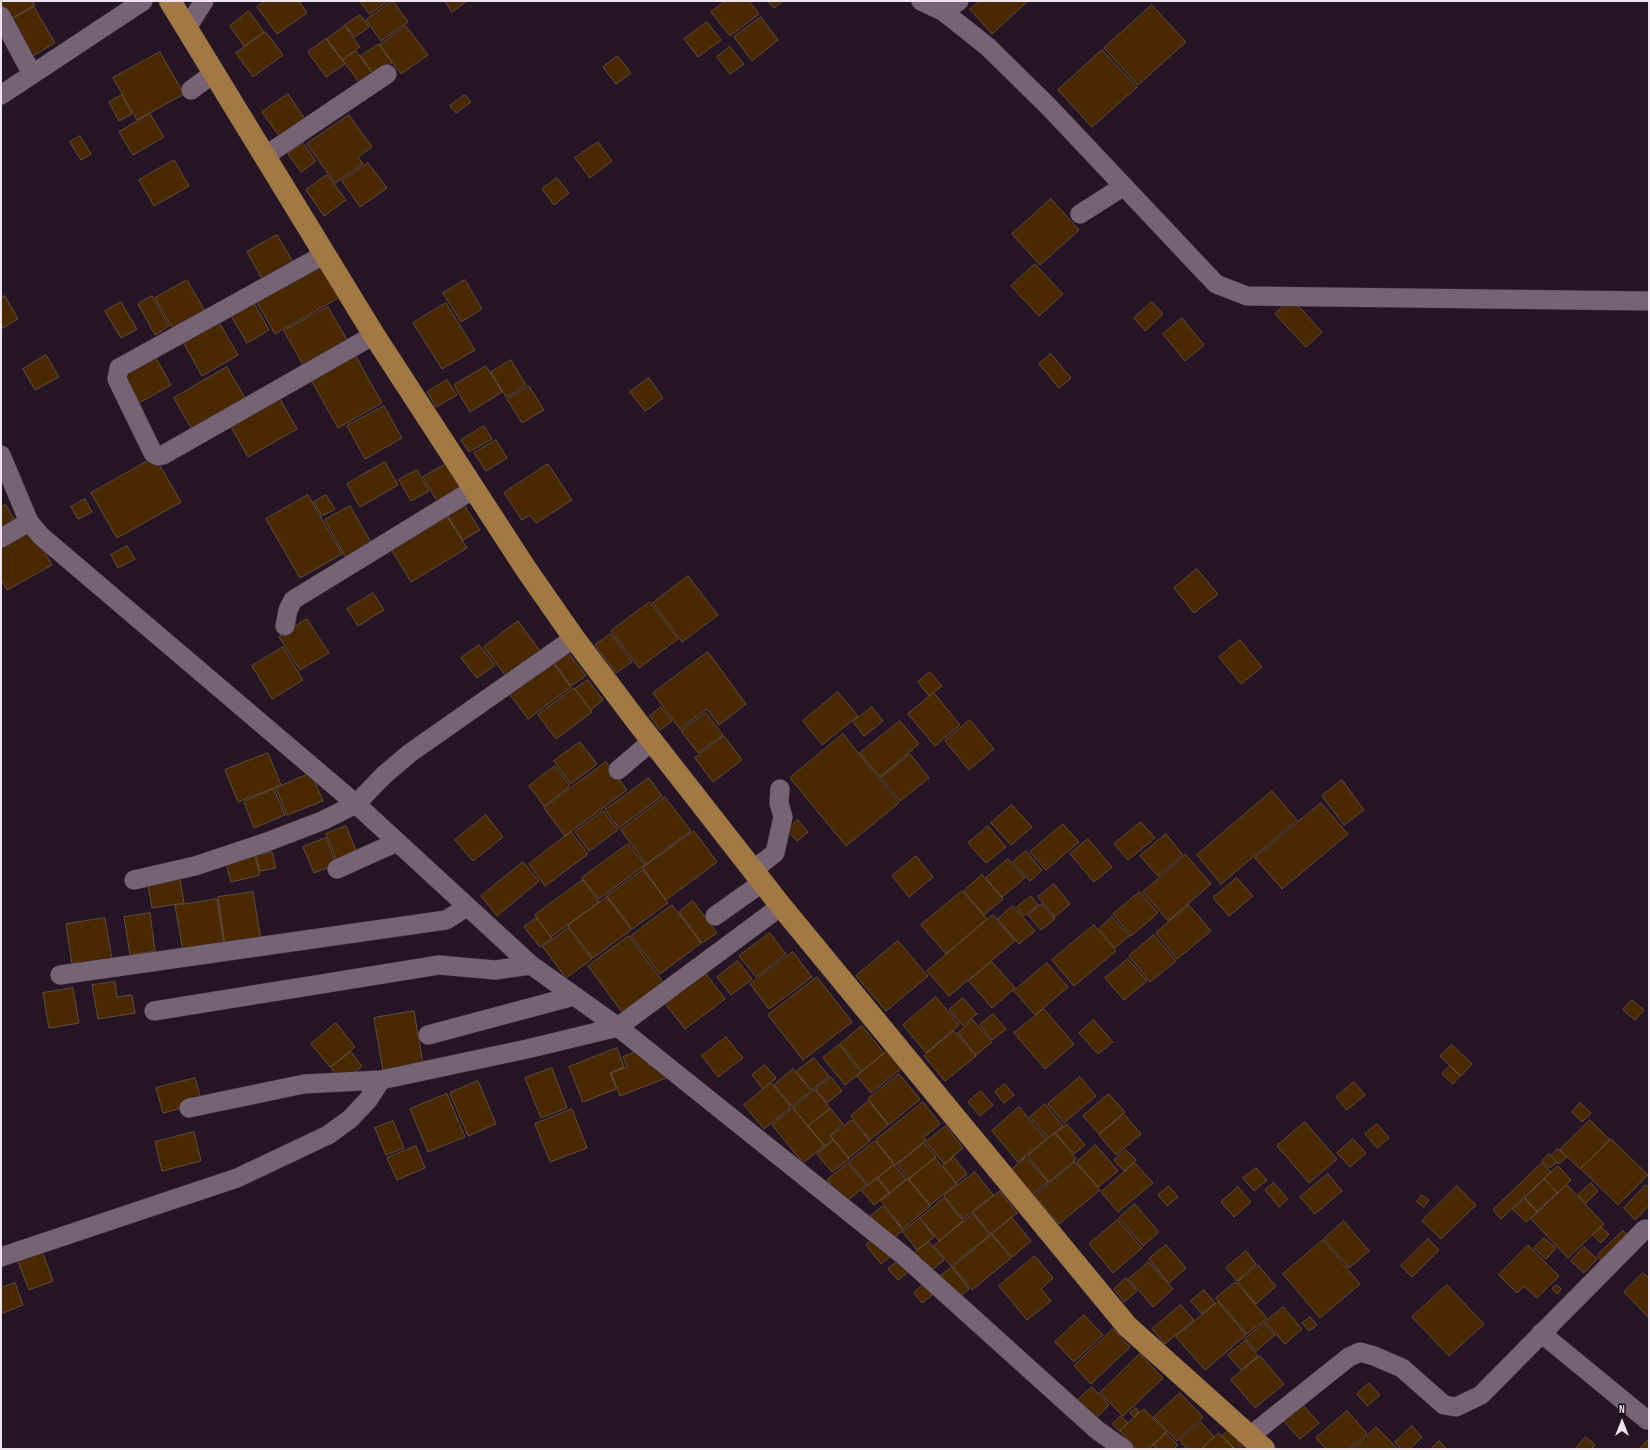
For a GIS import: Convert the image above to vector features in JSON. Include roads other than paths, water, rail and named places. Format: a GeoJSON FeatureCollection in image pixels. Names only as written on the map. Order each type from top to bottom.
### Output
{"type":"FeatureCollection","features":[{"type":"Feature","properties":{"kind":"main road"},"geometry":{"type":"LineString","coordinates":[[170,1],[374,335],[526,569],[574,638],[652,741],[781,906],[1127,1326],[1257,1442]]}},
{"type":"Feature","properties":{"kind":"street"},"geometry":{"type":"LineString","coordinates":[[1,95],[143,1]]}},
{"type":"Feature","properties":{"kind":"street"},"geometry":{"type":"LineString","coordinates":[[187,28],[204,1]]}},
{"type":"Feature","properties":{"kind":"street"},"geometry":{"type":"LineString","coordinates":[[920,1],[952,6],[988,47],[1049,107],[1216,284],[1247,296],[1649,301]]}},
{"type":"Feature","properties":{"kind":"street"},"geometry":{"type":"LineString","coordinates":[[1,16],[32,74]]}},
{"type":"Feature","properties":{"kind":"street"},"geometry":{"type":"LineString","coordinates":[[191,90],[214,73]]}},
{"type":"Feature","properties":{"kind":"street"},"geometry":{"type":"LineString","coordinates":[[265,156],[387,74]]}},
{"type":"Feature","properties":{"kind":"street"},"geometry":{"type":"LineString","coordinates":[[1080,214],[1124,186]]}},
{"type":"Feature","properties":{"kind":"street"},"geometry":{"type":"LineString","coordinates":[[325,254],[119,368],[117,378],[153,453],[158,456],[163,455],[374,335]]}},
{"type":"Feature","properties":{"kind":"street"},"geometry":{"type":"LineString","coordinates":[[1,455],[29,522],[41,536],[356,804],[531,965],[618,1027],[904,1256],[1097,1430],[1124,1449]]}},
{"type":"Feature","properties":{"kind":"street"},"geometry":{"type":"LineString","coordinates":[[285,626],[288,610],[293,600],[474,490]]}},
{"type":"Feature","properties":{"kind":"street"},"geometry":{"type":"LineString","coordinates":[[1,538],[29,522]]}},
{"type":"Feature","properties":{"kind":"street"},"geometry":{"type":"LineString","coordinates":[[134,880],[195,866],[267,842],[324,820],[356,804],[384,775],[410,753],[574,638]]}},
{"type":"Feature","properties":{"kind":"street"},"geometry":{"type":"LineString","coordinates":[[618,770],[652,741]]}},
{"type":"Feature","properties":{"kind":"street"},"geometry":{"type":"LineString","coordinates":[[715,916],[758,876],[775,853],[782,817],[779,803],[780,789]]}},
{"type":"Feature","properties":{"kind":"street"},"geometry":{"type":"LineString","coordinates":[[337,870],[397,842]]}},
{"type":"Feature","properties":{"kind":"street"},"geometry":{"type":"LineString","coordinates":[[189,1108],[304,1084],[381,1080],[527,1049],[618,1027],[781,906]]}},
{"type":"Feature","properties":{"kind":"street"},"geometry":{"type":"LineString","coordinates":[[60,975],[446,920],[467,907]]}},
{"type":"Feature","properties":{"kind":"street"},"geometry":{"type":"LineString","coordinates":[[154,1011],[439,965],[495,970],[531,965]]}},
{"type":"Feature","properties":{"kind":"street"},"geometry":{"type":"LineString","coordinates":[[428,1035],[574,996]]}},
{"type":"Feature","properties":{"kind":"street"},"geometry":{"type":"LineString","coordinates":[[1,1257],[237,1178],[328,1135],[350,1119],[368,1100],[381,1080]]}},
{"type":"Feature","properties":{"kind":"street"},"geometry":{"type":"LineString","coordinates":[[1257,1442],[1349,1357],[1360,1352],[1374,1356],[1402,1368],[1444,1405],[1456,1407],[1481,1394],[1645,1229]]}},
{"type":"Feature","properties":{"kind":"street"},"geometry":{"type":"LineString","coordinates":[[1541,1333],[1647,1420]]}}]}
